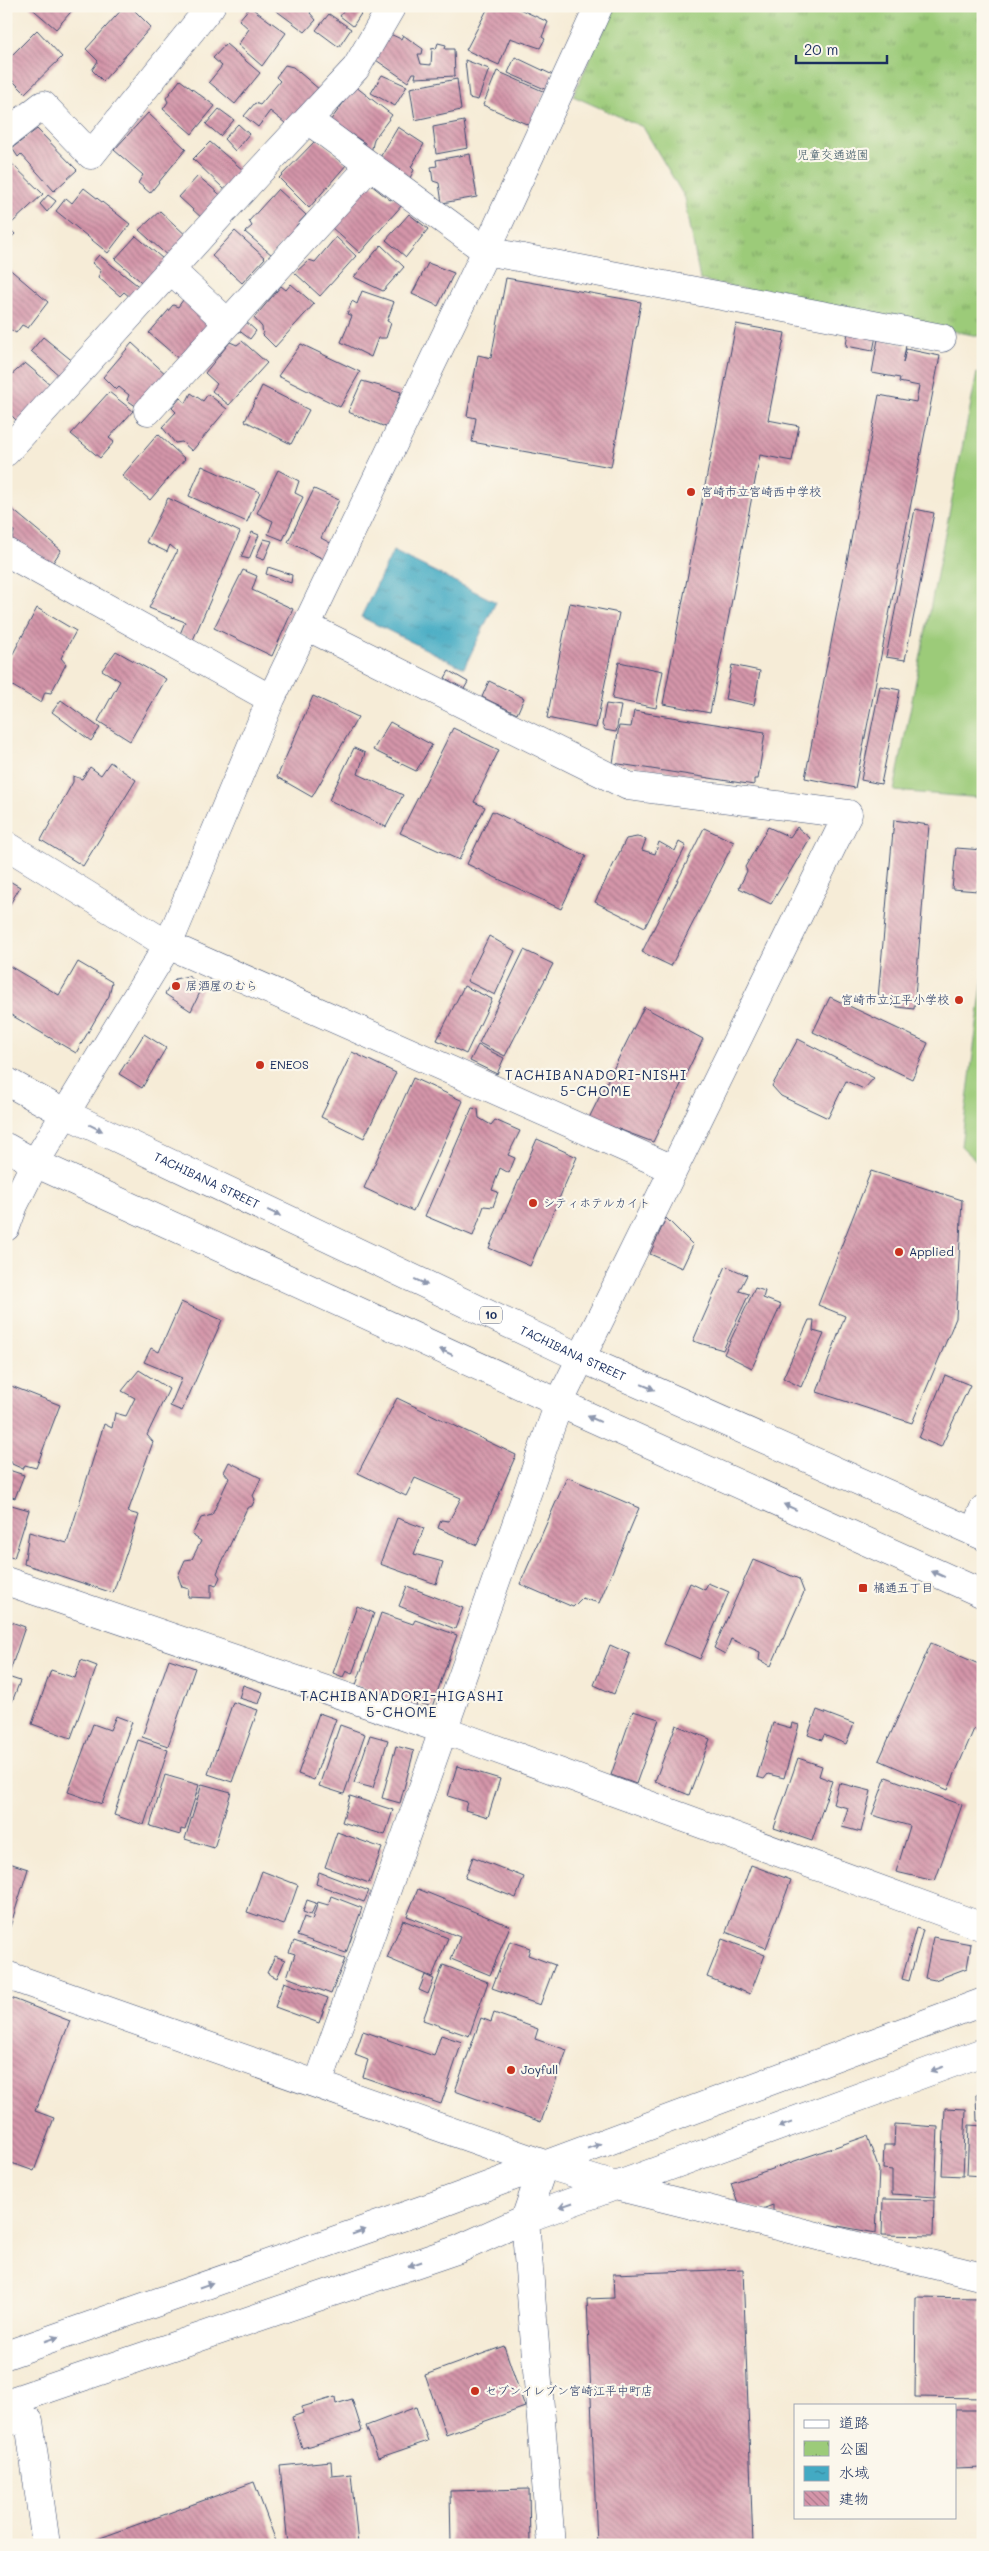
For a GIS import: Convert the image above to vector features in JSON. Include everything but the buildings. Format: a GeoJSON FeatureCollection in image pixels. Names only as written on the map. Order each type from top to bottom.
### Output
{"type":"FeatureCollection","features":[{"type":"Feature","properties":{"kind":"main road"},"geometry":{"type":"LineString","coordinates":[[6,134],[43,104],[91,155],[211,6]]}},
{"type":"Feature","properties":{"kind":"main road"},"geometry":{"type":"LineString","coordinates":[[6,452],[356,68],[392,6]]}},
{"type":"Feature","properties":{"kind":"main road"},"geometry":{"type":"LineString","coordinates":[[6,1227],[14,1205],[35,1163],[168,946],[271,698],[486,251],[600,6]]}},
{"type":"Feature","properties":{"kind":"main road"},"geometry":{"type":"LineString","coordinates":[[308,120],[486,251],[942,338]]}},
{"type":"Feature","properties":{"kind":"main road"},"geometry":{"type":"LineString","coordinates":[[148,412],[370,166]]}},
{"type":"Feature","properties":{"kind":"main road"},"geometry":{"type":"LineString","coordinates":[[171,270],[228,323]]}},
{"type":"Feature","properties":{"kind":"main road"},"geometry":{"type":"LineString","coordinates":[[6,552],[271,698]]}},
{"type":"Feature","properties":{"kind":"main road"},"geometry":{"type":"LineString","coordinates":[[306,626],[628,786],[848,814],[559,1404],[318,2084]]}},
{"type":"Feature","properties":{"kind":"main road"},"geometry":{"type":"LineString","coordinates":[[6,845],[168,946],[673,1169]]}},
{"type":"Feature","properties":{"kind":"main road","name":"TACHIBANA STREET"},"geometry":{"type":"LineString","coordinates":[[6,1081],[64,1113],[581,1358],[980,1526]]}},
{"type":"Feature","properties":{"kind":"main road"},"geometry":{"type":"LineString","coordinates":[[6,1147],[35,1163],[559,1404],[983,1594]]}},
{"type":"Feature","properties":{"kind":"main road"},"geometry":{"type":"LineString","coordinates":[[6,1581],[444,1730],[983,1927]]}},
{"type":"Feature","properties":{"kind":"main road"},"geometry":{"type":"LineString","coordinates":[[6,1974],[544,2164],[618,2187],[983,2276]]}},
{"type":"Feature","properties":{"kind":"main road"},"geometry":{"type":"LineString","coordinates":[[6,2355],[438,2204],[983,2002]]}},
{"type":"Feature","properties":{"kind":"main road"},"geometry":{"type":"LineString","coordinates":[[6,2403],[459,2249],[525,2220],[983,2052]]}},
{"type":"Feature","properties":{"kind":"main road"},"geometry":{"type":"LineString","coordinates":[[544,2164],[525,2220],[551,2545]]}},
{"type":"Feature","properties":{"kind":"main road"},"geometry":{"type":"LineString","coordinates":[[6,2419],[29,2421],[46,2545]]}},
{"type":"Feature","properties":{"kind":"green space","name":"児童交通遊園"},"geometry":{"type":"Polygon","coordinates":[[[614,6],[983,6],[983,337],[700,280],[685,198],[643,127],[573,96],[614,6]]]}},
{"type":"Feature","properties":{"kind":"green space"},"geometry":{"type":"Polygon","coordinates":[[[977,373],[983,374],[983,798],[894,791],[977,373]]]}},
{"type":"Feature","properties":{"kind":"green space"},"geometry":{"type":"Polygon","coordinates":[[[983,978],[983,1167],[961,1146],[983,978]]]}},
{"type":"Feature","properties":{"kind":"water"},"geometry":{"type":"Polygon","coordinates":[[[393,551],[496,602],[464,668],[361,617],[393,551]]]}},
{"type":"Feature","properties":{"kind":"place","name":"宮崎市立宮崎西中学校"},"geometry":{"type":"Point","coordinates":[691,492]}},
{"type":"Feature","properties":{"kind":"place","name":"居酒屋のむら"},"geometry":{"type":"Point","coordinates":[176,986]}},
{"type":"Feature","properties":{"kind":"place","name":"宮崎市立江平小学校"},"geometry":{"type":"Point","coordinates":[959,1000]}},
{"type":"Feature","properties":{"kind":"place","name":"ENEOS"},"geometry":{"type":"Point","coordinates":[260,1065]}},
{"type":"Feature","properties":{"kind":"place","name":"シティホテルカイト"},"geometry":{"type":"Point","coordinates":[533,1203]}},
{"type":"Feature","properties":{"kind":"place","name":"Applied"},"geometry":{"type":"Point","coordinates":[899,1252]}},
{"type":"Feature","properties":{"kind":"place","name":"橘通五丁目"},"geometry":{"type":"Point","coordinates":[863,1588]}},
{"type":"Feature","properties":{"kind":"place","name":"Joyfull"},"geometry":{"type":"Point","coordinates":[511,2070]}},
{"type":"Feature","properties":{"kind":"place","name":"セブンイレブン宮崎江平中町店"},"geometry":{"type":"Point","coordinates":[475,2391]}},
{"type":"Feature","properties":{"kind":"district","name":"TACHIBANADORI-NISHI 5-CHOME"},"geometry":{"type":"Point","coordinates":[596,1084]}},
{"type":"Feature","properties":{"kind":"district","name":"TACHIBANADORI-HIGASHI 5-CHOME"},"geometry":{"type":"Point","coordinates":[402,1704]}}]}
